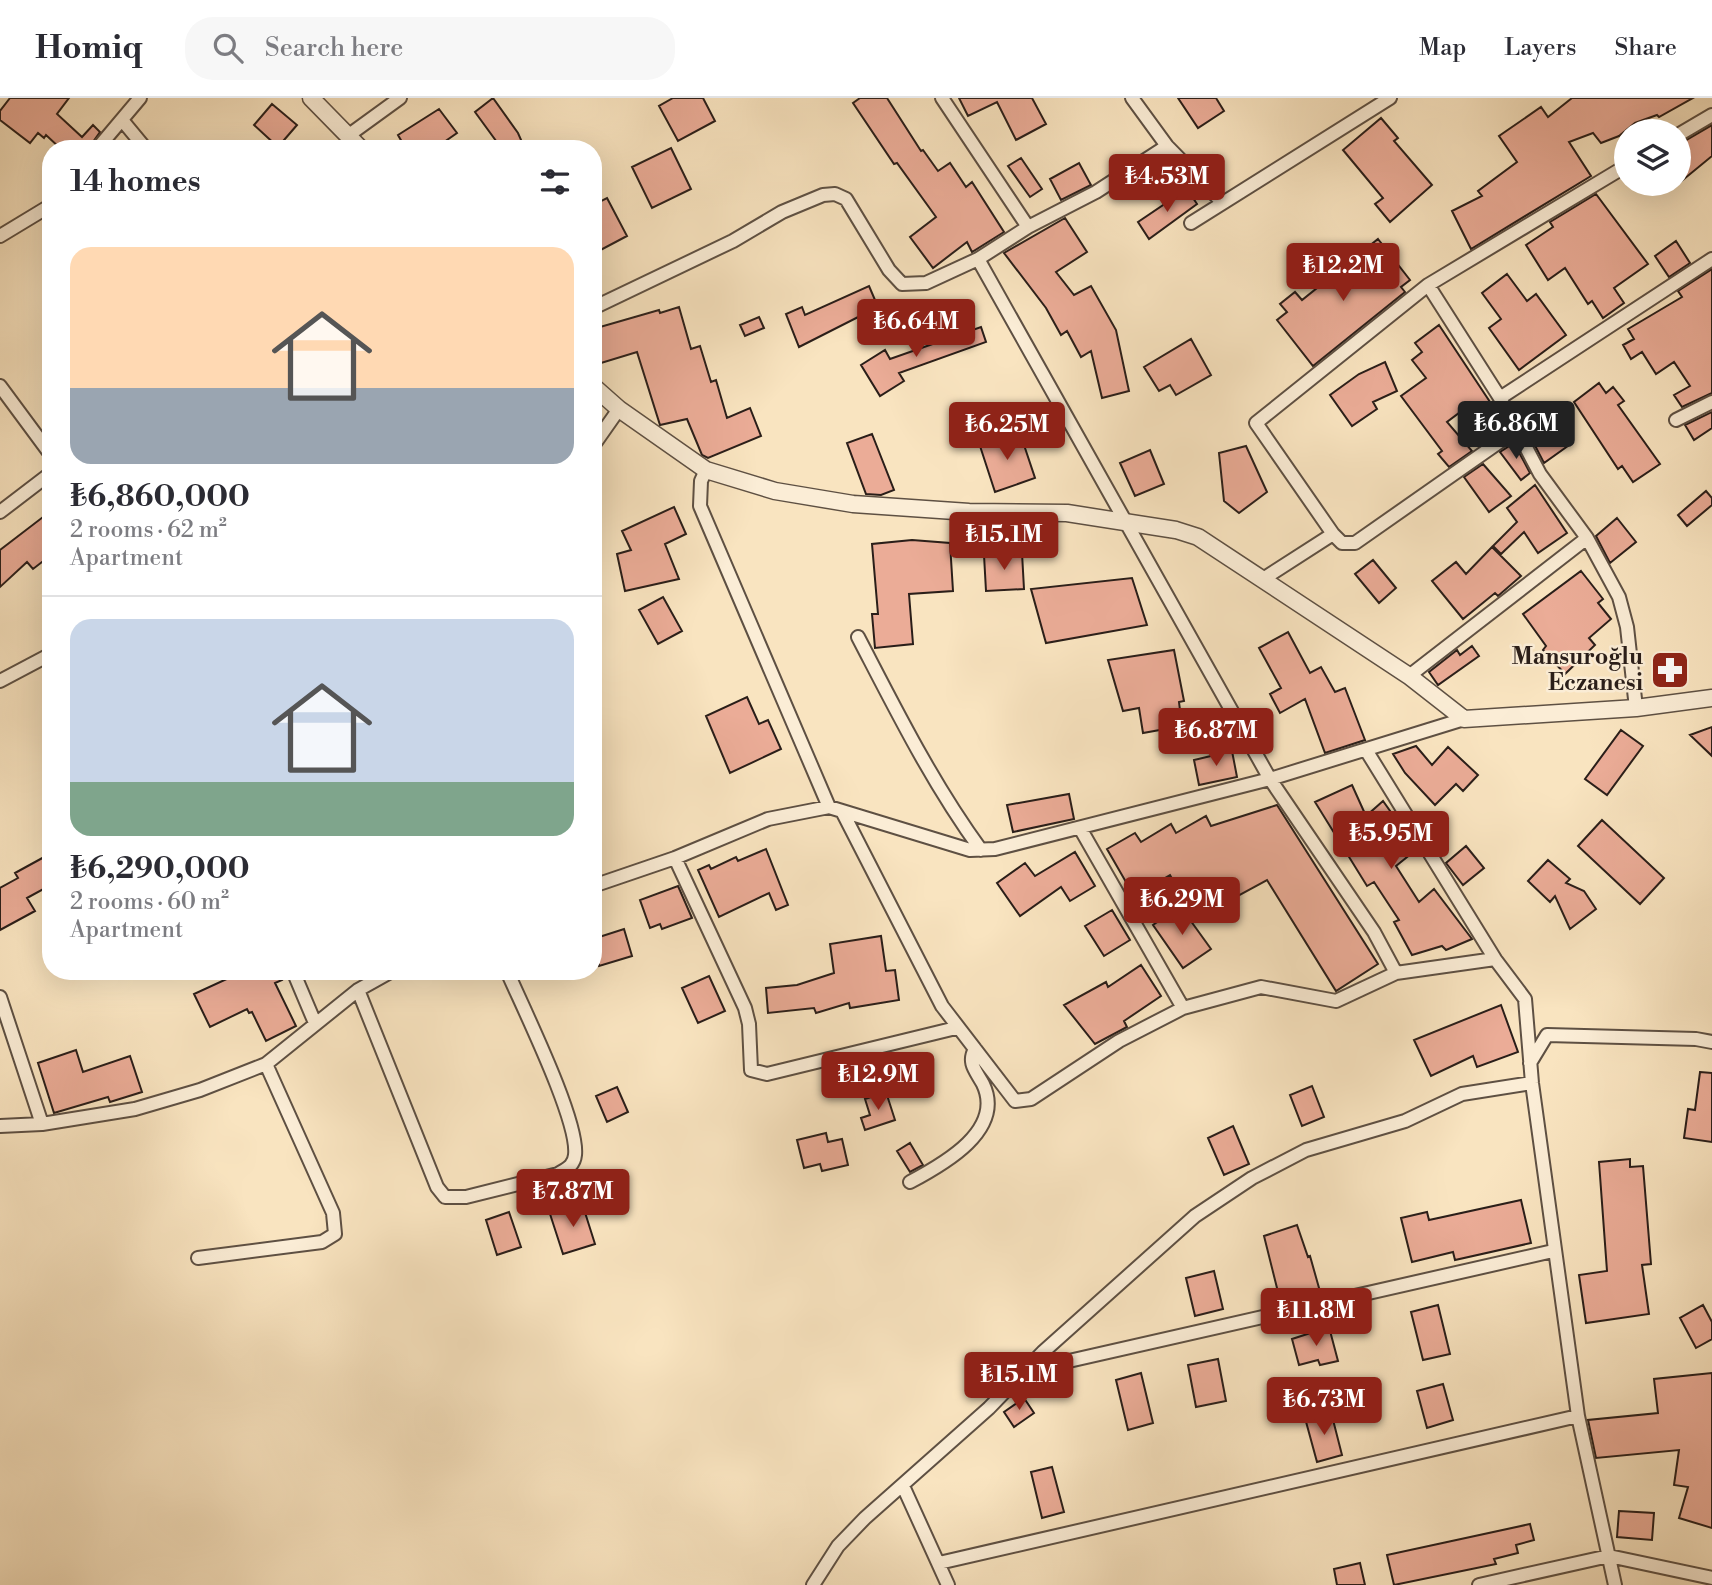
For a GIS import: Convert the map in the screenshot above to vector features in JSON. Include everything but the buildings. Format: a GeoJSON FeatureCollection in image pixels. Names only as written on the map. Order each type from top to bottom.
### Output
{"type":"FeatureCollection","features":[{"type":"Feature","properties":{"kind":"street"},"geometry":{"type":"LineString","coordinates":[[105,140],[140,98]]}},
{"type":"Feature","properties":{"kind":"street"},"geometry":{"type":"LineString","coordinates":[[311,98],[353,140]]}},
{"type":"Feature","properties":{"kind":"street"},"geometry":{"type":"LineString","coordinates":[[349,135],[400,98]]}},
{"type":"Feature","properties":{"kind":"street"},"geometry":{"type":"LineString","coordinates":[[942,98],[1028,227]]}},
{"type":"Feature","properties":{"kind":"street"},"geometry":{"type":"LineString","coordinates":[[1132,98],[1167,146],[1221,201]]}},
{"type":"Feature","properties":{"kind":"street"},"geometry":{"type":"LineString","coordinates":[[1191,223],[1221,201],[1390,98]]}},
{"type":"Feature","properties":{"kind":"street"},"geometry":{"type":"LineString","coordinates":[[1691,127],[1712,115]]}},
{"type":"Feature","properties":{"kind":"street"},"geometry":{"type":"LineString","coordinates":[[122,120],[139,140]]}},
{"type":"Feature","properties":{"kind":"street"},"geometry":{"type":"LineString","coordinates":[[602,304],[733,241],[782,212],[823,195],[835,194],[846,199],[889,270],[902,284],[926,283],[978,260],[1028,227],[1096,192],[1167,146]]}},
{"type":"Feature","properties":{"kind":"street"},"geometry":{"type":"LineString","coordinates":[[1516,431],[1355,543],[1342,543],[1256,423],[1428,285],[1614,173]]}},
{"type":"Feature","properties":{"kind":"street"},"geometry":{"type":"LineString","coordinates":[[0,236],[42,212]]}},
{"type":"Feature","properties":{"kind":"street"},"geometry":{"type":"LineString","coordinates":[[1500,398],[1712,259]]}},
{"type":"Feature","properties":{"kind":"street"},"geometry":{"type":"LineString","coordinates":[[978,260],[1129,524],[1270,779],[1374,932],[1396,973]]}},
{"type":"Feature","properties":{"kind":"street"},"geometry":{"type":"LineString","coordinates":[[1428,285],[1500,398],[1541,474],[1587,538],[1604,574],[1619,597],[1627,627],[1636,708]]}},
{"type":"Feature","properties":{"kind":"street"},"geometry":{"type":"LineString","coordinates":[[0,386],[42,443]]}},
{"type":"Feature","properties":{"kind":"street"},"geometry":{"type":"LineString","coordinates":[[602,394],[619,409],[706,470],[775,491],[853,504],[970,512],[1067,513],[1176,530],[1199,537],[1409,676],[1464,719]]}},
{"type":"Feature","properties":{"kind":"street"},"geometry":{"type":"LineString","coordinates":[[1676,420],[1712,402]]}},
{"type":"Feature","properties":{"kind":"street"},"geometry":{"type":"LineString","coordinates":[[602,433],[619,409]]}},
{"type":"Feature","properties":{"kind":"street"},"geometry":{"type":"LineString","coordinates":[[706,470],[701,481],[700,506],[829,807]]}},
{"type":"Feature","properties":{"kind":"street"},"geometry":{"type":"LineString","coordinates":[[0,512],[42,480]]}},
{"type":"Feature","properties":{"kind":"street"},"geometry":{"type":"LineString","coordinates":[[1262,579],[1333,534]]}},
{"type":"Feature","properties":{"kind":"street"},"geometry":{"type":"LineString","coordinates":[[1409,676],[1587,538]]}},
{"type":"Feature","properties":{"kind":"street"},"geometry":{"type":"LineString","coordinates":[[858,637],[953,812],[981,850]]}},
{"type":"Feature","properties":{"kind":"street"},"geometry":{"type":"LineString","coordinates":[[0,681],[42,659]]}},
{"type":"Feature","properties":{"kind":"street"},"geometry":{"type":"LineString","coordinates":[[602,883],[675,858],[768,819],[829,807],[970,850],[995,849],[1270,779],[1464,719],[1636,708],[1712,698]]}},
{"type":"Feature","properties":{"kind":"street"},"geometry":{"type":"LineString","coordinates":[[1366,750],[1495,959],[1525,999],[1531,1083],[1578,1416],[1615,1585]]}},
{"type":"Feature","properties":{"kind":"street"},"geometry":{"type":"LineString","coordinates":[[843,813],[956,1028],[975,1049],[1011,1099],[1024,1101],[1119,1041],[1183,1008],[1261,987],[1336,1001],[1396,973],[1495,959]]}},
{"type":"Feature","properties":{"kind":"street"},"geometry":{"type":"LineString","coordinates":[[1080,828],[1183,1008]]}},
{"type":"Feature","properties":{"kind":"street"},"geometry":{"type":"LineString","coordinates":[[675,858],[745,1008],[749,1024],[751,1070],[767,1074],[956,1028]]}},
{"type":"Feature","properties":{"kind":"street"},"geometry":{"type":"LineString","coordinates":[[297,980],[315,1023]]}},
{"type":"Feature","properties":{"kind":"street"},"geometry":{"type":"LineString","coordinates":[[0,1126],[42,1124],[135,1109],[200,1090],[266,1064],[358,990],[376,980]]}},
{"type":"Feature","properties":{"kind":"street"},"geometry":{"type":"LineString","coordinates":[[358,990],[437,1187],[445,1197],[466,1197],[558,1174],[571,1166],[575,1157],[564,1106],[511,980]]}},
{"type":"Feature","properties":{"kind":"street"},"geometry":{"type":"LineString","coordinates":[[0,997],[42,1124]]}},
{"type":"Feature","properties":{"kind":"street"},"geometry":{"type":"LineString","coordinates":[[1530,1064],[1547,1035],[1696,1039],[1712,1042]]}},
{"type":"Feature","properties":{"kind":"street"},"geometry":{"type":"LineString","coordinates":[[910,1182],[958,1151],[985,1121],[987,1097],[973,1068],[975,1049]]}},
{"type":"Feature","properties":{"kind":"street"},"geometry":{"type":"LineString","coordinates":[[198,1258],[322,1242],[335,1234],[333,1213],[266,1064]]}},
{"type":"Feature","properties":{"kind":"street"},"geometry":{"type":"LineString","coordinates":[[813,1585],[851,1532],[1195,1216],[1252,1178],[1306,1150],[1405,1121],[1462,1094],[1531,1083]]}},
{"type":"Feature","properties":{"kind":"street"},"geometry":{"type":"LineString","coordinates":[[1044,1352],[1052,1362],[1060,1363],[1553,1251]]}},
{"type":"Feature","properties":{"kind":"street"},"geometry":{"type":"LineString","coordinates":[[939,1563],[1578,1416]]}},
{"type":"Feature","properties":{"kind":"street"},"geometry":{"type":"LineString","coordinates":[[903,1486],[948,1585]]}},
{"type":"Feature","properties":{"kind":"street"},"geometry":{"type":"LineString","coordinates":[[1479,1585],[1609,1556],[1712,1578]]}},
{"type":"Feature","properties":{"kind":"place","name":"Mansuroğlu Eczanesi"},"geometry":{"type":"Point","coordinates":[1670,670]}}]}
